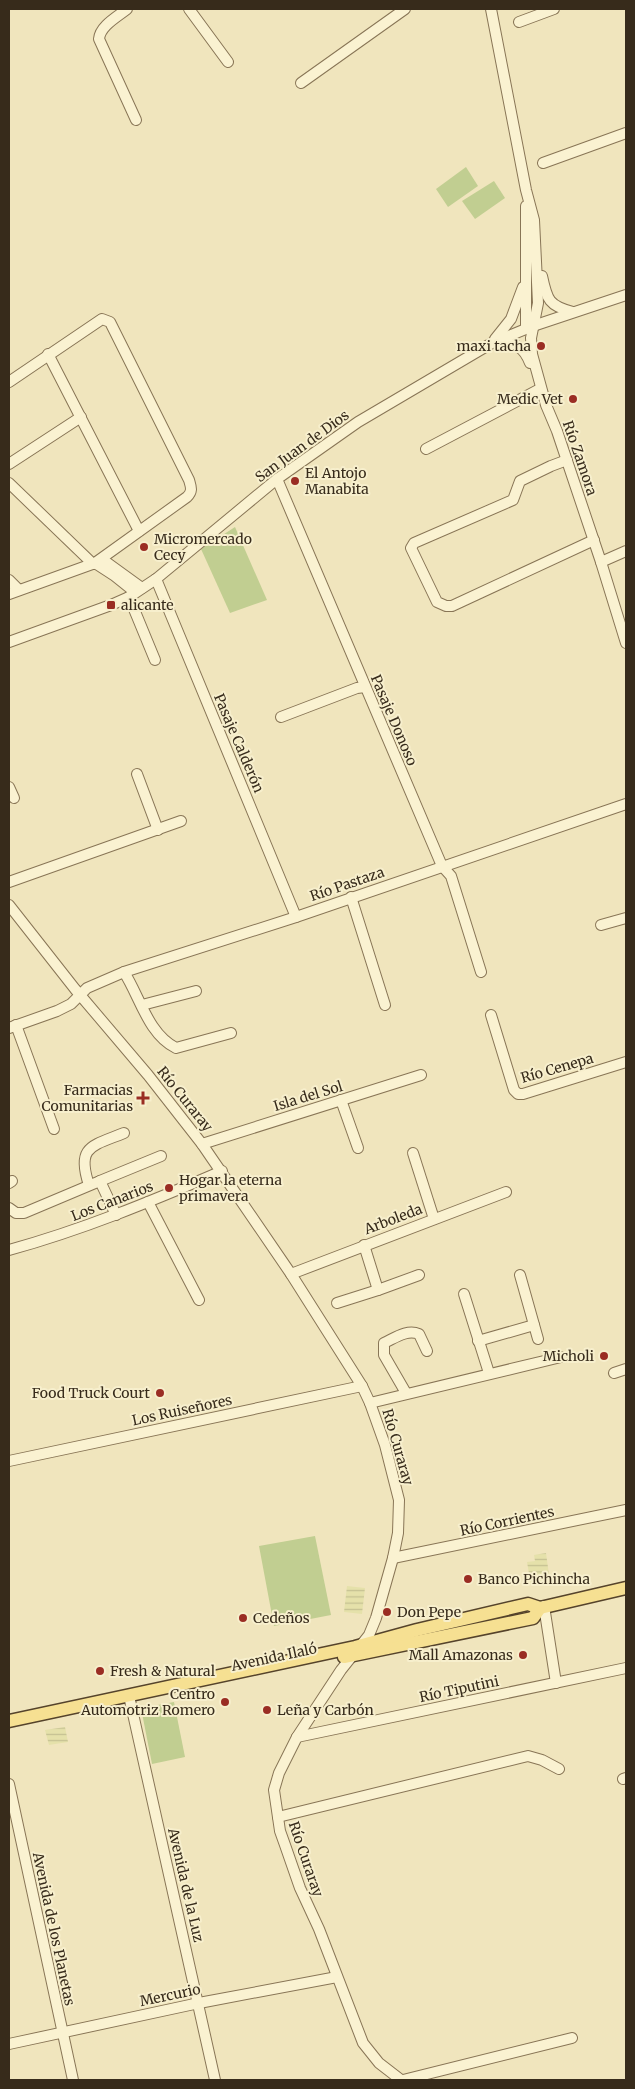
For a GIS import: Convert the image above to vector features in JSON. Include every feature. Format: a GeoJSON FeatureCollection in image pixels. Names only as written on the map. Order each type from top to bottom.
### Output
{"type":"FeatureCollection","features":[{"type":"Feature","properties":{"kind":"main road","name":"Avenida Ilaló"},"geometry":{"type":"LineString","coordinates":[[9,1727],[528,1604],[542,1607],[624,1588]]}},
{"type":"Feature","properties":{"kind":"main road","name":"Avenida Ilaló"},"geometry":{"type":"LineString","coordinates":[[9,1722],[352,1656],[533,1618],[542,1607]]}},
{"type":"Feature","properties":{"kind":"street"},"geometry":{"type":"LineString","coordinates":[[127,9],[103,28],[99,39],[136,120]]}},
{"type":"Feature","properties":{"kind":"street"},"geometry":{"type":"LineString","coordinates":[[188,9],[228,62]]}},
{"type":"Feature","properties":{"kind":"street"},"geometry":{"type":"LineString","coordinates":[[301,83],[405,9]]}},
{"type":"Feature","properties":{"kind":"street","name":"Río Zamora"},"geometry":{"type":"LineString","coordinates":[[491,9],[526,190],[534,220],[538,303],[530,327]]}},
{"type":"Feature","properties":{"kind":"street"},"geometry":{"type":"LineString","coordinates":[[520,22],[554,9]]}},
{"type":"Feature","properties":{"kind":"street"},"geometry":{"type":"LineString","coordinates":[[543,163],[626,133]]}},
{"type":"Feature","properties":{"kind":"street","name":"Río Zamora"},"geometry":{"type":"LineString","coordinates":[[526,190],[526,266],[532,354],[546,405],[594,540],[626,643]]}},
{"type":"Feature","properties":{"kind":"street"},"geometry":{"type":"LineString","coordinates":[[537,253],[546,294],[550,302],[558,308],[574,312]]}},
{"type":"Feature","properties":{"kind":"street"},"geometry":{"type":"LineString","coordinates":[[492,343],[504,329],[515,311],[522,291],[526,266]]}},
{"type":"Feature","properties":{"kind":"street","name":"San Juan de Dios"},"geometry":{"type":"LineString","coordinates":[[9,642],[112,605],[156,579],[277,479],[358,422],[492,343],[549,320],[626,295]]}},
{"type":"Feature","properties":{"kind":"street"},"geometry":{"type":"LineString","coordinates":[[9,382],[102,319],[110,322],[192,488],[191,493],[187,497],[97,562],[9,594]]}},
{"type":"Feature","properties":{"kind":"street"},"geometry":{"type":"LineString","coordinates":[[532,354],[538,334],[549,320]]}},
{"type":"Feature","properties":{"kind":"street"},"geometry":{"type":"LineString","coordinates":[[492,343],[518,345],[524,350],[541,400],[546,405]]}},
{"type":"Feature","properties":{"kind":"street"},"geometry":{"type":"LineString","coordinates":[[48,354],[139,531]]}},
{"type":"Feature","properties":{"kind":"street"},"geometry":{"type":"LineString","coordinates":[[426,449],[538,390]]}},
{"type":"Feature","properties":{"kind":"street"},"geometry":{"type":"LineString","coordinates":[[9,464],[80,417]]}},
{"type":"Feature","properties":{"kind":"street"},"geometry":{"type":"LineString","coordinates":[[567,460],[520,482],[513,500],[414,543],[411,548],[437,602],[446,606],[452,606],[594,540]]}},
{"type":"Feature","properties":{"kind":"street","name":"Pasaje Donoso"},"geometry":{"type":"LineString","coordinates":[[277,479],[442,866],[451,876],[481,972]]}},
{"type":"Feature","properties":{"kind":"street"},"geometry":{"type":"LineString","coordinates":[[9,483],[97,562],[135,592],[155,660]]}},
{"type":"Feature","properties":{"kind":"street"},"geometry":{"type":"LineString","coordinates":[[601,562],[626,551]]}},
{"type":"Feature","properties":{"kind":"street","name":"Pasaje Calderón"},"geometry":{"type":"LineString","coordinates":[[156,579],[296,917]]}},
{"type":"Feature","properties":{"kind":"street"},"geometry":{"type":"LineString","coordinates":[[9,580],[19,590]]}},
{"type":"Feature","properties":{"kind":"street"},"geometry":{"type":"LineString","coordinates":[[281,717],[356,688],[365,687]]}},
{"type":"Feature","properties":{"kind":"street"},"geometry":{"type":"LineString","coordinates":[[137,774],[158,830]]}},
{"type":"Feature","properties":{"kind":"street"},"geometry":{"type":"LineString","coordinates":[[9,787],[14,798]]}},
{"type":"Feature","properties":{"kind":"street","name":"Río Pastaza"},"geometry":{"type":"LineString","coordinates":[[12,1026],[57,1011],[70,1004],[87,988],[124,972],[296,917],[626,804]]}},
{"type":"Feature","properties":{"kind":"street"},"geometry":{"type":"LineString","coordinates":[[9,882],[181,822]]}},
{"type":"Feature","properties":{"kind":"street"},"geometry":{"type":"LineString","coordinates":[[351,897],[386,1005]]}},
{"type":"Feature","properties":{"kind":"street","name":"Río Curaray"},"geometry":{"type":"LineString","coordinates":[[9,905],[80,995],[148,1075],[222,1171],[291,1274],[362,1386],[389,1456],[398,1500],[398,1533],[376,1618],[369,1635],[341,1670],[297,1737],[279,1772],[275,1785],[278,1817],[285,1845],[300,1888],[319,1929],[353,2020],[367,2051],[378,2063],[402,2080]]}},
{"type":"Feature","properties":{"kind":"street"},"geometry":{"type":"LineString","coordinates":[[602,925],[626,918]]}},
{"type":"Feature","properties":{"kind":"street"},"geometry":{"type":"LineString","coordinates":[[124,972],[157,1033],[168,1044],[176,1048],[231,1033]]}},
{"type":"Feature","properties":{"kind":"street"},"geometry":{"type":"LineString","coordinates":[[142,1005],[196,991]]}},
{"type":"Feature","properties":{"kind":"street","name":"Río Cenepa"},"geometry":{"type":"LineString","coordinates":[[491,1015],[514,1090],[518,1094],[524,1094],[626,1062]]}},
{"type":"Feature","properties":{"kind":"street"},"geometry":{"type":"LineString","coordinates":[[12,1026],[54,1129]]}},
{"type":"Feature","properties":{"kind":"street","name":"Isla del Sol"},"geometry":{"type":"LineString","coordinates":[[202,1144],[421,1075]]}},
{"type":"Feature","properties":{"kind":"street"},"geometry":{"type":"LineString","coordinates":[[341,1100],[358,1148]]}},
{"type":"Feature","properties":{"kind":"street"},"geometry":{"type":"LineString","coordinates":[[89,1185],[83,1160],[85,1153],[91,1148],[124,1133]]}},
{"type":"Feature","properties":{"kind":"street"},"geometry":{"type":"LineString","coordinates":[[413,1153],[434,1218]]}},
{"type":"Feature","properties":{"kind":"street"},"geometry":{"type":"LineString","coordinates":[[9,1208],[16,1213],[24,1213],[161,1156]]}},
{"type":"Feature","properties":{"kind":"street","name":"Los Canarios"},"geometry":{"type":"LineString","coordinates":[[9,1250],[116,1215],[222,1171]]}},
{"type":"Feature","properties":{"kind":"street"},"geometry":{"type":"LineString","coordinates":[[100,1181],[116,1215]]}},
{"type":"Feature","properties":{"kind":"street","name":"Arboleda"},"geometry":{"type":"LineString","coordinates":[[291,1274],[506,1192]]}},
{"type":"Feature","properties":{"kind":"street"},"geometry":{"type":"LineString","coordinates":[[148,1202],[199,1300]]}},
{"type":"Feature","properties":{"kind":"street"},"geometry":{"type":"LineString","coordinates":[[364,1245],[378,1290]]}},
{"type":"Feature","properties":{"kind":"street"},"geometry":{"type":"LineString","coordinates":[[520,1275],[538,1339]]}},
{"type":"Feature","properties":{"kind":"street"},"geometry":{"type":"LineString","coordinates":[[337,1303],[419,1276]]}},
{"type":"Feature","properties":{"kind":"street"},"geometry":{"type":"LineString","coordinates":[[464,1294],[488,1373]]}},
{"type":"Feature","properties":{"kind":"street"},"geometry":{"type":"LineString","coordinates":[[478,1341],[534,1325]]}},
{"type":"Feature","properties":{"kind":"street"},"geometry":{"type":"LineString","coordinates":[[406,1393],[384,1355],[384,1343],[407,1332],[414,1332],[419,1334],[427,1351]]}},
{"type":"Feature","properties":{"kind":"street"},"geometry":{"type":"LineString","coordinates":[[370,1403],[488,1373],[561,1357]]}},
{"type":"Feature","properties":{"kind":"street"},"geometry":{"type":"LineString","coordinates":[[614,1372],[626,1369]]}},
{"type":"Feature","properties":{"kind":"street","name":"Los Ruiseñores"},"geometry":{"type":"LineString","coordinates":[[9,1461],[362,1386]]}},
{"type":"Feature","properties":{"kind":"street","name":"Río Corrientes"},"geometry":{"type":"LineString","coordinates":[[393,1558],[626,1510]]}},
{"type":"Feature","properties":{"kind":"street"},"geometry":{"type":"LineString","coordinates":[[542,1607],[556,1683]]}},
{"type":"Feature","properties":{"kind":"street","name":"Río Tiputini"},"geometry":{"type":"LineString","coordinates":[[297,1737],[626,1668]]}},
{"type":"Feature","properties":{"kind":"street","name":"Avenida de la Luz"},"geometry":{"type":"LineString","coordinates":[[129,1699],[215,2080]]}},
{"type":"Feature","properties":{"kind":"street"},"geometry":{"type":"LineString","coordinates":[[278,1817],[528,1756],[542,1760],[559,1769]]}},
{"type":"Feature","properties":{"kind":"street","name":"Avenida de los Planetas"},"geometry":{"type":"LineString","coordinates":[[9,1784],[74,2080]]}},
{"type":"Feature","properties":{"kind":"street","name":"Mercurio"},"geometry":{"type":"LineString","coordinates":[[9,2044],[62,2031],[199,2003],[337,1977]]}},
{"type":"Feature","properties":{"kind":"street"},"geometry":{"type":"LineString","coordinates":[[402,2080],[572,2038]]}},
{"type":"Feature","properties":{"kind":"shaded area"},"geometry":{"type":"Polygon","coordinates":[[[546,1553],[550,1582],[531,1585],[527,1562],[535,1561],[534,1555],[546,1553]]]}},
{"type":"Feature","properties":{"kind":"shaded area"},"geometry":{"type":"Polygon","coordinates":[[[347,1586],[365,1588],[362,1614],[344,1612],[347,1586]]]}},
{"type":"Feature","properties":{"kind":"shaded area"},"geometry":{"type":"Polygon","coordinates":[[[65,1727],[68,1742],[49,1745],[45,1730],[65,1727]]]}},
{"type":"Feature","properties":{"kind":"green space"},"geometry":{"type":"Polygon","coordinates":[[[466,167],[478,186],[448,207],[436,189],[466,167]]]}},
{"type":"Feature","properties":{"kind":"green space"},"geometry":{"type":"Polygon","coordinates":[[[494,181],[505,198],[475,219],[462,201],[494,181]]]}},
{"type":"Feature","properties":{"kind":"green space"},"geometry":{"type":"Polygon","coordinates":[[[235,527],[267,600],[230,613],[201,549],[235,527]]]}},
{"type":"Feature","properties":{"kind":"green space"},"geometry":{"type":"Polygon","coordinates":[[[315,1536],[331,1615],[274,1626],[259,1546],[315,1536]]]}},
{"type":"Feature","properties":{"kind":"green space"},"geometry":{"type":"Polygon","coordinates":[[[174,1702],[185,1757],[152,1764],[141,1708],[174,1702]]]}},
{"type":"Feature","properties":{"kind":"place","name":"maxi tacha"},"geometry":{"type":"Point","coordinates":[541,346]}},
{"type":"Feature","properties":{"kind":"place","name":"Medic Vet"},"geometry":{"type":"Point","coordinates":[573,399]}},
{"type":"Feature","properties":{"kind":"place","name":"El Antojo Manabita"},"geometry":{"type":"Point","coordinates":[295,481]}},
{"type":"Feature","properties":{"kind":"place","name":"Micromercado Cecy"},"geometry":{"type":"Point","coordinates":[144,547]}},
{"type":"Feature","properties":{"kind":"place","name":"alicante"},"geometry":{"type":"Point","coordinates":[111,605]}},
{"type":"Feature","properties":{"kind":"place","name":"Farmacias Comunitarias"},"geometry":{"type":"Point","coordinates":[143,1098]}},
{"type":"Feature","properties":{"kind":"place","name":"Hogar la eterna primavera"},"geometry":{"type":"Point","coordinates":[169,1188]}},
{"type":"Feature","properties":{"kind":"place","name":"Micholi"},"geometry":{"type":"Point","coordinates":[604,1356]}},
{"type":"Feature","properties":{"kind":"place","name":"Food Truck Court"},"geometry":{"type":"Point","coordinates":[160,1393]}},
{"type":"Feature","properties":{"kind":"place","name":"Banco Pichincha"},"geometry":{"type":"Point","coordinates":[468,1579]}},
{"type":"Feature","properties":{"kind":"place","name":"Don Pepe"},"geometry":{"type":"Point","coordinates":[387,1612]}},
{"type":"Feature","properties":{"kind":"place","name":"Cedeños"},"geometry":{"type":"Point","coordinates":[243,1618]}},
{"type":"Feature","properties":{"kind":"place","name":"Mall Amazonas"},"geometry":{"type":"Point","coordinates":[523,1655]}},
{"type":"Feature","properties":{"kind":"place","name":"Fresh & Natural"},"geometry":{"type":"Point","coordinates":[100,1671]}},
{"type":"Feature","properties":{"kind":"place","name":"Centro Automotriz Romero"},"geometry":{"type":"Point","coordinates":[225,1702]}},
{"type":"Feature","properties":{"kind":"place","name":"Leña y Carbón"},"geometry":{"type":"Point","coordinates":[267,1710]}}]}
